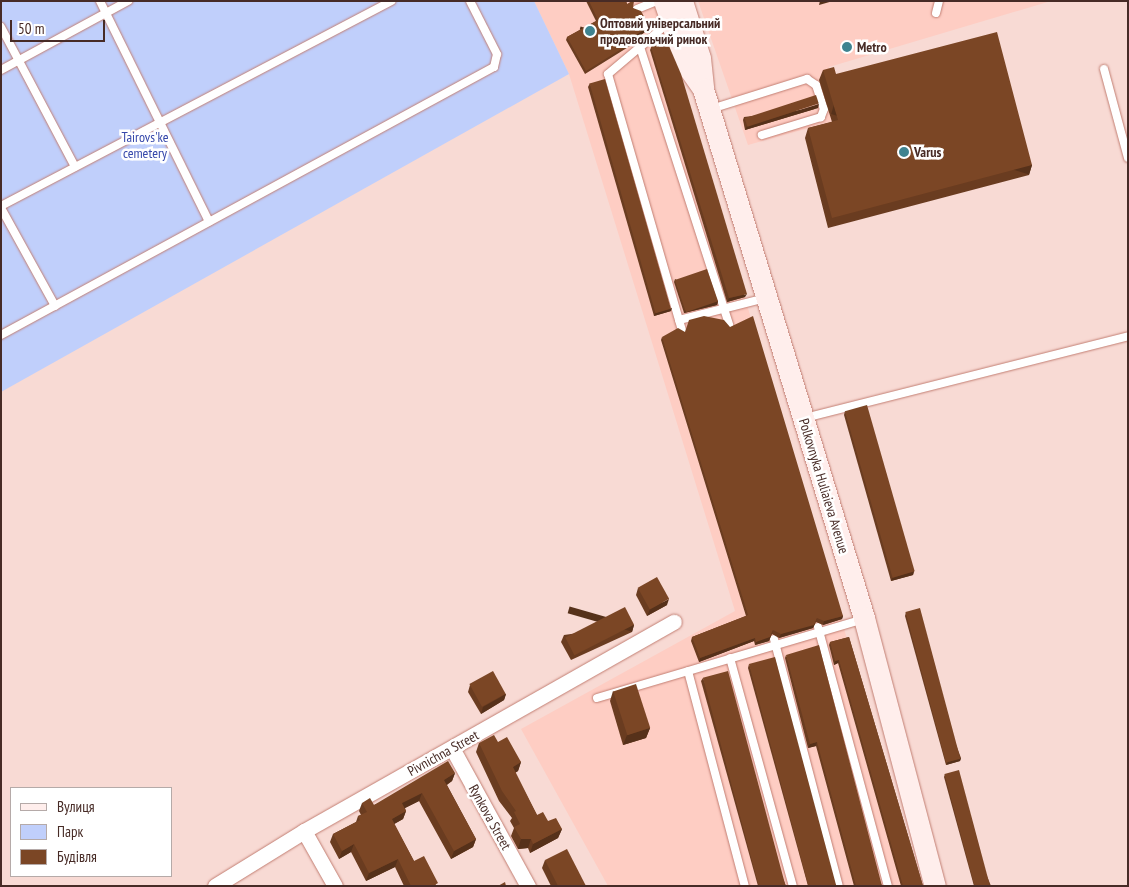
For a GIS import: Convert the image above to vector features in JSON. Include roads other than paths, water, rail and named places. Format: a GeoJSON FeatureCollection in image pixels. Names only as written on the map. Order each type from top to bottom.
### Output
{"type":"FeatureCollection","features":[{"type":"Feature","properties":{"kind":"main road","name":"Polkovnyka Huliaieva Avenue"},"geometry":{"type":"LineString","coordinates":[[682,1],[700,58],[703,89],[864,618],[935,886]]}},
{"type":"Feature","properties":{"kind":"main road","name":"Polkovnyka Huliaieva Avenue"},"geometry":{"type":"LineString","coordinates":[[668,11],[685,63],[703,89]]}},
{"type":"Feature","properties":{"kind":"street","name":"Pivnichna Street"},"geometry":{"type":"LineString","coordinates":[[214,886],[304,831],[674,622]]}},
{"type":"Feature","properties":{"kind":"street","name":"Rynkova Street"},"geometry":{"type":"LineString","coordinates":[[452,748],[528,886]]}},
{"type":"Feature","properties":{"kind":"street"},"geometry":{"type":"LineString","coordinates":[[304,831],[335,886]]}},
{"type":"Feature","properties":{"kind":"lane"},"geometry":{"type":"LineString","coordinates":[[100,1],[210,222]]}},
{"type":"Feature","properties":{"kind":"lane"},"geometry":{"type":"LineString","coordinates":[[1,70],[128,1]]}},
{"type":"Feature","properties":{"kind":"lane"},"geometry":{"type":"LineString","coordinates":[[55,306],[1,207],[391,1]]}},
{"type":"Feature","properties":{"kind":"lane"},"geometry":{"type":"LineString","coordinates":[[1,335],[494,67],[498,61],[498,54],[470,1]]}},
{"type":"Feature","properties":{"kind":"lane"},"geometry":{"type":"LineString","coordinates":[[636,9],[657,1]]}},
{"type":"Feature","properties":{"kind":"lane"},"geometry":{"type":"LineString","coordinates":[[936,13],[940,1]]}},
{"type":"Feature","properties":{"kind":"lane"},"geometry":{"type":"LineString","coordinates":[[668,11],[640,47],[608,74],[682,330]]}},
{"type":"Feature","properties":{"kind":"lane"},"geometry":{"type":"LineString","coordinates":[[1,27],[75,167]]}},
{"type":"Feature","properties":{"kind":"lane"},"geometry":{"type":"LineString","coordinates":[[640,47],[729,325]]}},
{"type":"Feature","properties":{"kind":"lane"},"geometry":{"type":"LineString","coordinates":[[1104,69],[1128,158]]}},
{"type":"Feature","properties":{"kind":"lane"},"geometry":{"type":"LineString","coordinates":[[709,109],[807,79],[816,85],[824,109],[821,117],[762,135]]}},
{"type":"Feature","properties":{"kind":"lane"},"geometry":{"type":"LineString","coordinates":[[679,320],[766,298]]}},
{"type":"Feature","properties":{"kind":"lane"},"geometry":{"type":"LineString","coordinates":[[803,418],[1128,336]]}},
{"type":"Feature","properties":{"kind":"lane"},"geometry":{"type":"LineString","coordinates":[[597,698],[730,658],[775,642],[864,618]]}},
{"type":"Feature","properties":{"kind":"lane"},"geometry":{"type":"LineString","coordinates":[[819,629],[888,886]]}},
{"type":"Feature","properties":{"kind":"lane"},"geometry":{"type":"LineString","coordinates":[[775,642],[839,886]]}},
{"type":"Feature","properties":{"kind":"lane"},"geometry":{"type":"LineString","coordinates":[[730,658],[793,886]]}},
{"type":"Feature","properties":{"kind":"lane"},"geometry":{"type":"LineString","coordinates":[[688,671],[745,886]]}},
{"type":"Feature","properties":{"kind":"place","name":"Оптовий універсальний продовольчий ринок"},"geometry":{"type":"Point","coordinates":[590,31]}},
{"type":"Feature","properties":{"kind":"place","name":"Metro"},"geometry":{"type":"Point","coordinates":[847,47]}},
{"type":"Feature","properties":{"kind":"place","name":"Varus"},"geometry":{"type":"Point","coordinates":[904,152]}},
{"type":"Feature","properties":{"kind":"park label","name":"Tairovs'ke cemetery"},"geometry":{"type":"Point","coordinates":[145,146]}}]}
